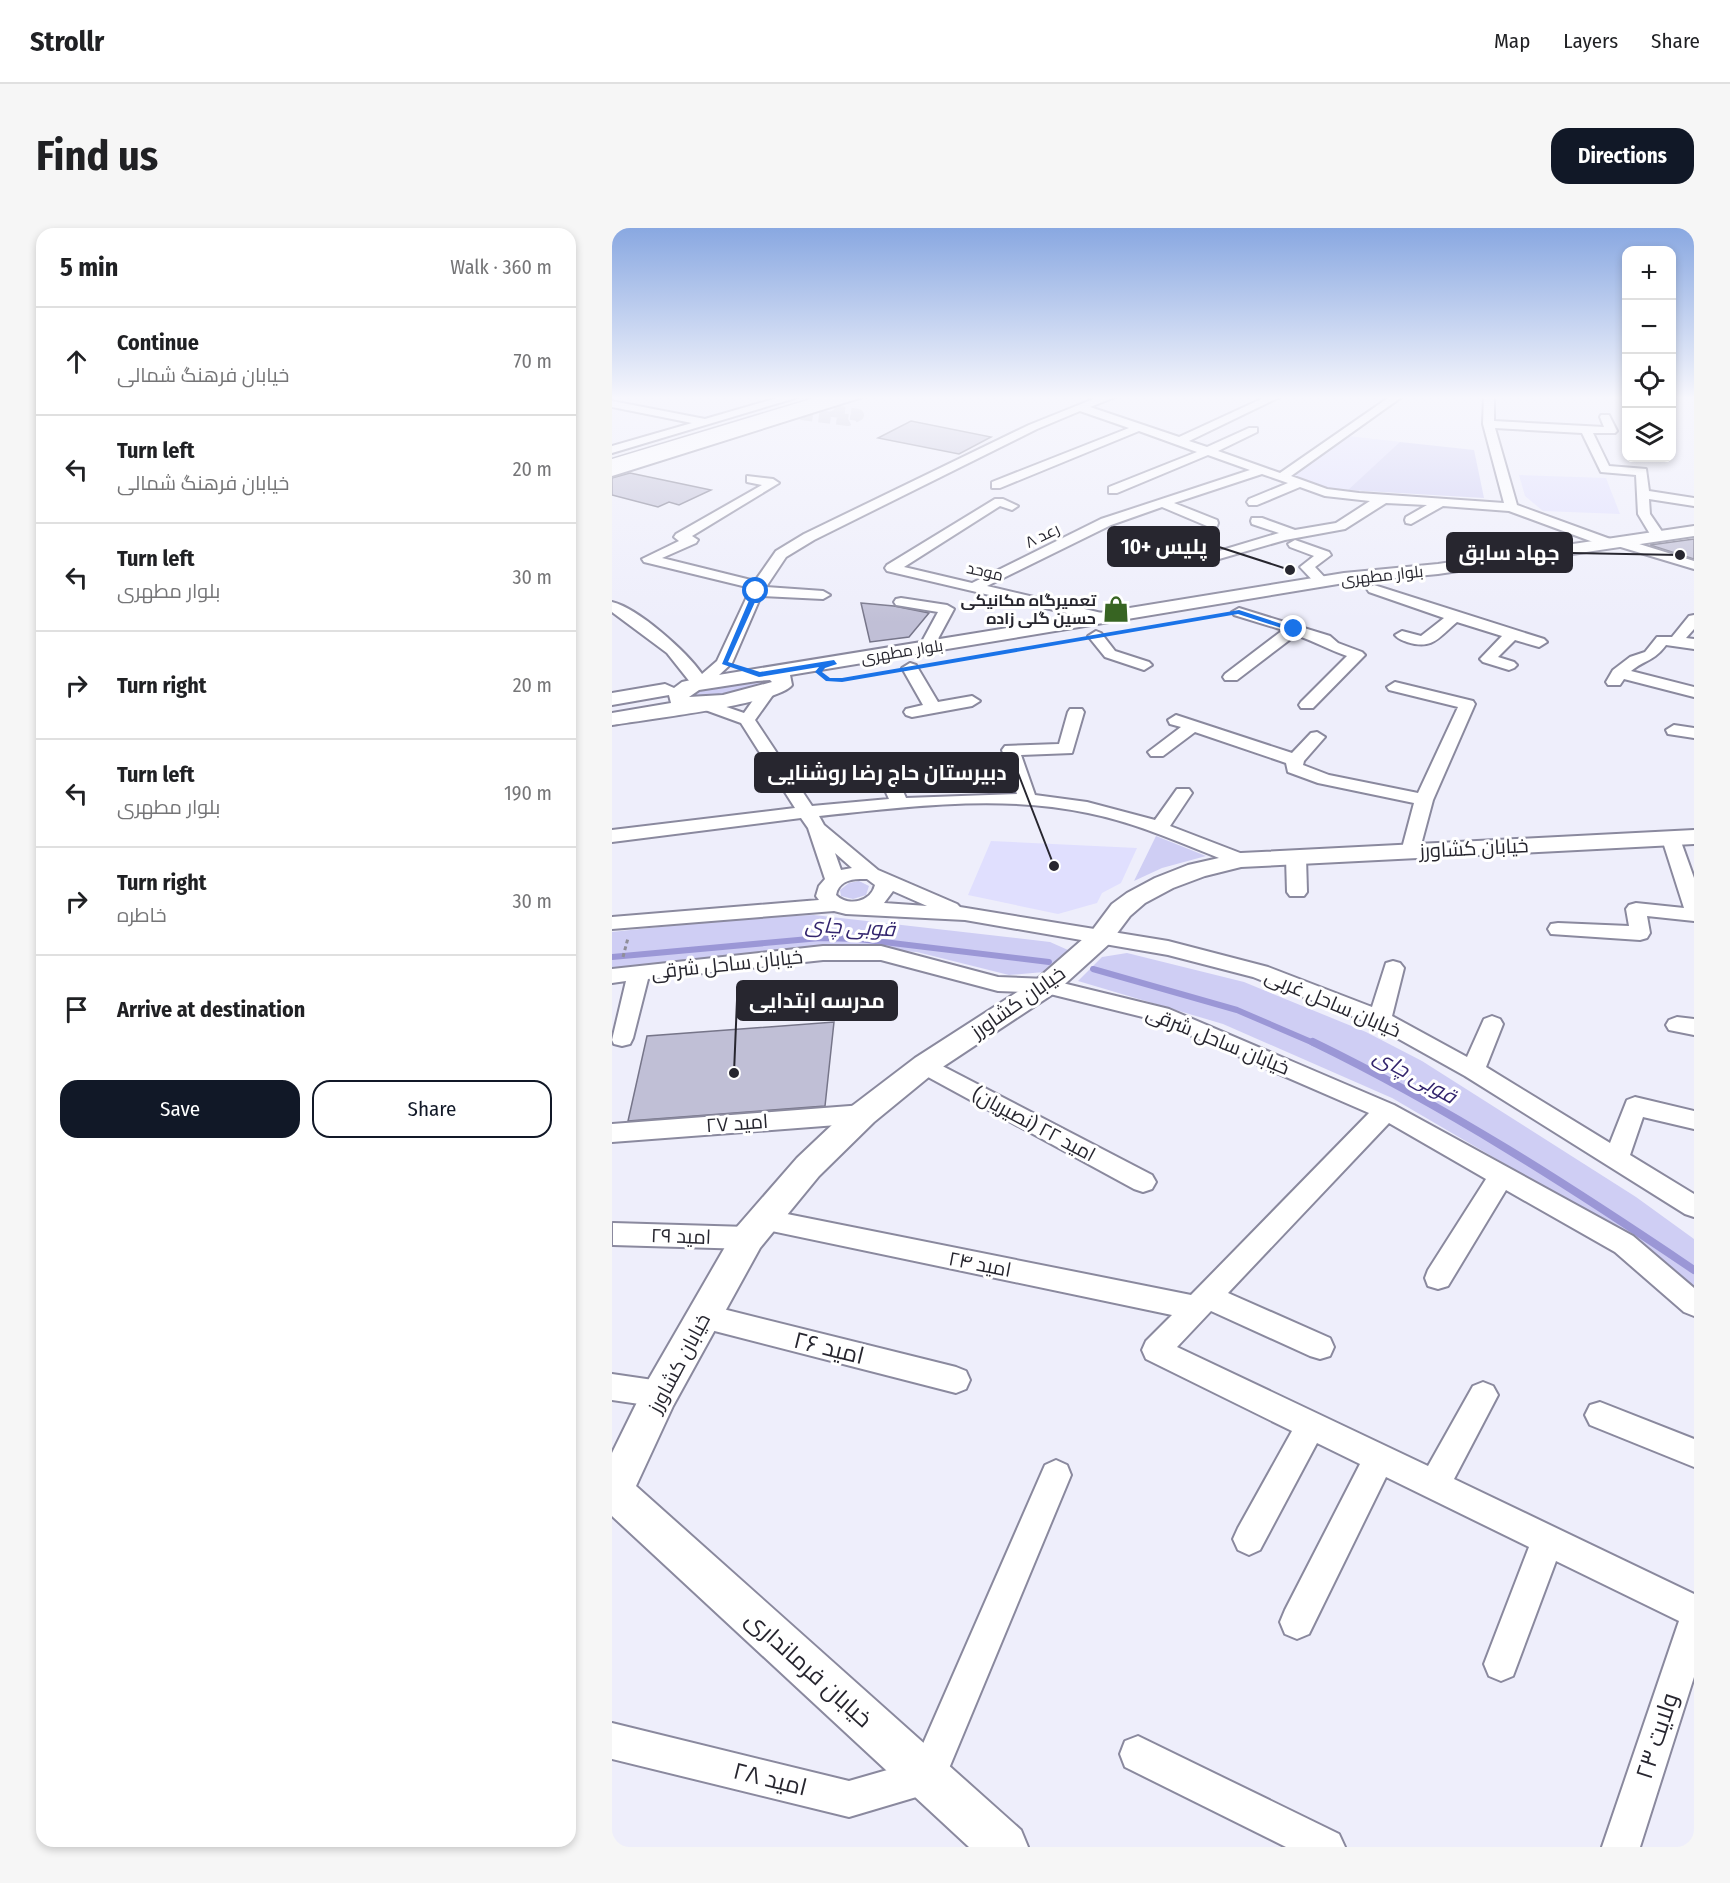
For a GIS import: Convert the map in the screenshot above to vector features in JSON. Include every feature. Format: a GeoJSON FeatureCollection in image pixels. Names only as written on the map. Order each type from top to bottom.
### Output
{"type":"FeatureCollection","features":[{"type":"Feature","properties":{"kind":"main road"},"geometry":{"type":"LineString","coordinates":[[1438,569],[1694,531]]}},
{"type":"Feature","properties":{"kind":"main road","name":"بلوار مطهری"},"geometry":{"type":"LineString","coordinates":[[843,673],[927,647],[1344,578],[1438,569]]}},
{"type":"Feature","properties":{"kind":"main road","name":"بلوار مطهری"},"geometry":{"type":"LineString","coordinates":[[763,683],[843,673],[910,668],[1366,590],[1438,569]]}},
{"type":"Feature","properties":{"kind":"main road"},"geometry":{"type":"LineString","coordinates":[[1344,578],[1354,578],[1367,584],[1366,590]]}},
{"type":"Feature","properties":{"kind":"main road"},"geometry":{"type":"LineString","coordinates":[[613,709],[763,683],[799,687]]}},
{"type":"Feature","properties":{"kind":"main road","name":"خیابان کشاورز"},"geometry":{"type":"LineString","coordinates":[[613,1494],[660,1394],[703,1316],[755,1229],[808,1167],[863,1114],[925,1065],[1046,986],[1100,938],[1121,910],[1148,891],[1197,870],[1241,860],[1683,838]]}},
{"type":"Feature","properties":{"kind":"main road","name":"خیابان فرمانداری"},"geometry":{"type":"LineString","coordinates":[[613,1494],[1004,1847]]}},
{"type":"Feature","properties":{"kind":"street"},"geometry":{"type":"LineString","coordinates":[[701,694],[724,663],[765,573],[781,554],[809,537],[943,472]]}},
{"type":"Feature","properties":{"kind":"street"},"geometry":{"type":"LineString","coordinates":[[996,485],[1029,472]]}},
{"type":"Feature","properties":{"kind":"street"},"geometry":{"type":"LineString","coordinates":[[1113,490],[1158,472]]}},
{"type":"Feature","properties":{"kind":"street","name":"رعد ۸"},"geometry":{"type":"LineString","coordinates":[[974,587],[1106,522],[1257,472]]}},
{"type":"Feature","properties":{"kind":"street"},"geometry":{"type":"LineString","coordinates":[[1266,472],[1335,494],[1511,507],[1614,543],[1694,565]]}},
{"type":"Feature","properties":{"kind":"street"},"geometry":{"type":"LineString","coordinates":[[1282,477],[1290,472]]}},
{"type":"Feature","properties":{"kind":"street"},"geometry":{"type":"LineString","coordinates":[[1502,472],[1511,507]]}},
{"type":"Feature","properties":{"kind":"street"},"geometry":{"type":"LineString","coordinates":[[1636,472],[1642,472],[1644,514],[1658,536]]}},
{"type":"Feature","properties":{"kind":"street"},"geometry":{"type":"LineString","coordinates":[[750,479],[773,483],[681,537],[691,540],[649,559],[758,588],[823,595]]}},
{"type":"Feature","properties":{"kind":"street"},"geometry":{"type":"LineString","coordinates":[[1252,502],[1300,483]]}},
{"type":"Feature","properties":{"kind":"street"},"geometry":{"type":"LineString","coordinates":[[1152,492],[1167,502],[1212,523]]}},
{"type":"Feature","properties":{"kind":"street"},"geometry":{"type":"LineString","coordinates":[[1643,494],[1694,502]]}},
{"type":"Feature","properties":{"kind":"street"},"geometry":{"type":"LineString","coordinates":[[1165,539],[1219,555],[1294,539],[1340,525],[1383,499]]}},
{"type":"Feature","properties":{"kind":"street"},"geometry":{"type":"LineString","coordinates":[[1411,520],[1441,502]]}},
{"type":"Feature","properties":{"kind":"street"},"geometry":{"type":"LineString","coordinates":[[939,525],[956,529],[1006,504]]}},
{"type":"Feature","properties":{"kind":"street"},"geometry":{"type":"LineString","coordinates":[[1138,511],[1158,519]]}},
{"type":"Feature","properties":{"kind":"street"},"geometry":{"type":"LineString","coordinates":[[1089,514],[1106,522]]}},
{"type":"Feature","properties":{"kind":"street"},"geometry":{"type":"LineString","coordinates":[[968,521],[984,525]]}},
{"type":"Feature","properties":{"kind":"street"},"geometry":{"type":"LineString","coordinates":[[1257,521],[1324,555],[1307,567],[1322,582]]}},
{"type":"Feature","properties":{"kind":"street","name":"موحد"},"geometry":{"type":"LineString","coordinates":[[956,529],[892,568],[1105,618]]}},
{"type":"Feature","properties":{"kind":"street"},"geometry":{"type":"LineString","coordinates":[[1366,590],[1539,642]]}},
{"type":"Feature","properties":{"kind":"street"},"geometry":{"type":"LineString","coordinates":[[901,602],[947,609],[927,647]]}},
{"type":"Feature","properties":{"kind":"street"},"geometry":{"type":"LineString","coordinates":[[612,606],[646,629],[690,666],[701,694],[747,720],[817,828],[835,880]]}},
{"type":"Feature","properties":{"kind":"street"},"geometry":{"type":"LineString","coordinates":[[1239,612],[1325,639],[1333,646],[1357,655],[1307,705]]}},
{"type":"Feature","properties":{"kind":"street"},"geometry":{"type":"LineString","coordinates":[[1402,635],[1423,642],[1455,617]]}},
{"type":"Feature","properties":{"kind":"street"},"geometry":{"type":"LineString","coordinates":[[1694,619],[1650,656],[1635,660],[1616,677],[1694,692]]}},
{"type":"Feature","properties":{"kind":"street"},"geometry":{"type":"LineString","coordinates":[[1231,677],[1294,629]]}},
{"type":"Feature","properties":{"kind":"street"},"geometry":{"type":"LineString","coordinates":[[1509,665],[1488,659],[1511,634]]}},
{"type":"Feature","properties":{"kind":"street"},"geometry":{"type":"LineString","coordinates":[[1096,636],[1110,654],[1144,665]]}},
{"type":"Feature","properties":{"kind":"street"},"geometry":{"type":"LineString","coordinates":[[1669,640],[1694,644]]}},
{"type":"Feature","properties":{"kind":"street"},"geometry":{"type":"LineString","coordinates":[[724,663],[763,683],[747,720]]}},
{"type":"Feature","properties":{"kind":"street"},"geometry":{"type":"LineString","coordinates":[[910,668],[933,708]]}},
{"type":"Feature","properties":{"kind":"street"},"geometry":{"type":"LineString","coordinates":[[1395,687],[1467,704],[1424,800],[1412,852]]}},
{"type":"Feature","properties":{"kind":"street"},"geometry":{"type":"LineString","coordinates":[[912,711],[972,701]]}},
{"type":"Feature","properties":{"kind":"street"},"geometry":{"type":"LineString","coordinates":[[1028,800],[1011,750],[1066,749],[1076,712]]}},
{"type":"Feature","properties":{"kind":"street"},"geometry":{"type":"LineString","coordinates":[[1157,752],[1184,723],[1295,760]]}},
{"type":"Feature","properties":{"kind":"street"},"geometry":{"type":"LineString","coordinates":[[1674,730],[1694,733]]}},
{"type":"Feature","properties":{"kind":"street"},"geometry":{"type":"LineString","coordinates":[[1317,737],[1295,760],[1294,768],[1324,779],[1424,800]]}},
{"type":"Feature","properties":{"kind":"street"},"geometry":{"type":"LineString","coordinates":[[882,764],[900,804]]}},
{"type":"Feature","properties":{"kind":"street"},"geometry":{"type":"LineString","coordinates":[[1159,828],[1183,793]]}},
{"type":"Feature","properties":{"kind":"street"},"geometry":{"type":"LineString","coordinates":[[612,836],[805,810],[941,801],[1028,800],[1087,807],[1159,828],[1241,860]]}},
{"type":"Feature","properties":{"kind":"street"},"geometry":{"type":"LineString","coordinates":[[622,922],[863,907],[878,899],[885,889],[876,876],[817,828]]}},
{"type":"Feature","properties":{"kind":"street"},"geometry":{"type":"LineString","coordinates":[[1683,838],[1694,907]]}},
{"type":"Feature","properties":{"kind":"street"},"geometry":{"type":"LineString","coordinates":[[1296,857],[1297,892]]}},
{"type":"Feature","properties":{"kind":"street"},"geometry":{"type":"LineString","coordinates":[[844,907],[826,896],[826,890],[835,880],[848,874],[876,876]]}},
{"type":"Feature","properties":{"kind":"street","name":"خیابان ساحل غربی"},"geometry":{"type":"LineString","coordinates":[[876,876],[965,914]]}},
{"type":"Feature","properties":{"kind":"street","name":"خیابان ساحل غربی"},"geometry":{"type":"LineString","coordinates":[[844,907],[965,914],[1168,948],[1260,972],[1380,1019],[1473,1070],[1694,1207]]}},
{"type":"Feature","properties":{"kind":"street"},"geometry":{"type":"LineString","coordinates":[[1558,928],[1640,933],[1636,909],[1694,915]]}},
{"type":"Feature","properties":{"kind":"street","name":"خیابان ساحل شرقی"},"geometry":{"type":"LineString","coordinates":[[623,975],[823,953],[881,953],[998,984],[1046,986],[1161,1014],[1386,1111],[1624,1244],[1694,1304]]}},
{"type":"Feature","properties":{"kind":"street"},"geometry":{"type":"LineString","coordinates":[[1380,1019],[1393,968]]}},
{"type":"Feature","properties":{"kind":"street"},"geometry":{"type":"LineString","coordinates":[[622,1038],[623,975]]}},
{"type":"Feature","properties":{"kind":"street"},"geometry":{"type":"LineString","coordinates":[[1473,1070],[1492,1024]]}},
{"type":"Feature","properties":{"kind":"street","name":"امید ۲۲ (نصیریان)"},"geometry":{"type":"LineString","coordinates":[[925,1065],[1143,1182]]}},
{"type":"Feature","properties":{"kind":"street"},"geometry":{"type":"LineString","coordinates":[[1616,1160],[1635,1106],[1694,1120]]}},
{"type":"Feature","properties":{"kind":"street"},"geometry":{"type":"LineString","coordinates":[[1386,1111],[1156,1350],[1694,1611]]}},
{"type":"Feature","properties":{"kind":"street","name":"امید ۲۷"},"geometry":{"type":"LineString","coordinates":[[612,1133],[863,1114]]}},
{"type":"Feature","properties":{"kind":"street"},"geometry":{"type":"LineString","coordinates":[[1438,1278],[1501,1176]]}},
{"type":"Feature","properties":{"kind":"street","name":"امید ۲۴"},"geometry":{"type":"LineString","coordinates":[[755,1229],[1203,1302],[1320,1347]]}},
{"type":"Feature","properties":{"kind":"street","name":"امید ۲۹"},"geometry":{"type":"LineString","coordinates":[[613,1234],[755,1229]]}},
{"type":"Feature","properties":{"kind":"street","name":"امید ۲۶"},"geometry":{"type":"LineString","coordinates":[[703,1316],[956,1380]]}},
{"type":"Feature","properties":{"kind":"street"},"geometry":{"type":"LineString","coordinates":[[612,1387],[660,1394]]}},
{"type":"Feature","properties":{"kind":"street"},"geometry":{"type":"LineString","coordinates":[[1434,1485],[1483,1395]]}},
{"type":"Feature","properties":{"kind":"street"},"geometry":{"type":"LineString","coordinates":[[1600,1415],[1694,1453]]}},
{"type":"Feature","properties":{"kind":"street"},"geometry":{"type":"LineString","coordinates":[[1249,1539],[1311,1425]]}},
{"type":"Feature","properties":{"kind":"street"},"geometry":{"type":"LineString","coordinates":[[1297,1622],[1379,1458]]}},
{"type":"Feature","properties":{"kind":"street"},"geometry":{"type":"LineString","coordinates":[[927,1777],[1056,1475]]}},
{"type":"Feature","properties":{"kind":"street"},"geometry":{"type":"LineString","coordinates":[[1501,1664],[1548,1540]]}},
{"type":"Feature","properties":{"kind":"street","name":"ولایت ۲۳"},"geometry":{"type":"LineString","coordinates":[[1621,1847],[1694,1625]]}},
{"type":"Feature","properties":{"kind":"street","name":"امید ۲۸"},"geometry":{"type":"LineString","coordinates":[[612,1741],[849,1799],[927,1777]]}},
{"type":"Feature","properties":{"kind":"street"},"geometry":{"type":"LineString","coordinates":[[1138,1754],[1326,1847]]}},
{"type":"Feature","properties":{"kind":"path"},"geometry":{"type":"LineString","coordinates":[[622,922],[623,975]]}},
{"type":"Feature","properties":{"kind":"shaded area"},"geometry":{"type":"Polygon","coordinates":[[[1368,472],[1348,490],[1341,492],[1296,478],[1293,473],[1368,472]]]}},
{"type":"Feature","properties":{"kind":"shaded area"},"geometry":{"type":"Polygon","coordinates":[[[1368,472],[1478,472],[1484,498],[1348,490],[1368,472]]]}},
{"type":"Feature","properties":{"kind":"shaded area"},"geometry":{"type":"Polygon","coordinates":[[[1519,475],[1606,478],[1620,514],[1543,511],[1525,496],[1519,475]]]}},
{"type":"Feature","properties":{"kind":"shaded area"},"geometry":{"type":"Polygon","coordinates":[[[767,680],[769,683],[765,688],[702,699],[692,695],[704,688],[767,680]]]}},
{"type":"Feature","properties":{"kind":"shaded area"},"geometry":{"type":"Polygon","coordinates":[[[1156,836],[1206,856],[1162,868],[1134,881],[1156,836]]]}},
{"type":"Feature","properties":{"kind":"shaded area"},"geometry":{"type":"Polygon","coordinates":[[[991,841],[1137,848],[1121,883],[1102,893],[1097,903],[1058,914],[968,895],[991,841]]]}},
{"type":"Feature","properties":{"kind":"shaded area"},"geometry":{"type":"Polygon","coordinates":[[[859,881],[869,886],[866,895],[853,899],[841,896],[840,890],[849,883],[859,881]]]}},
{"type":"Feature","properties":{"kind":"shaded area"},"geometry":{"type":"Polygon","coordinates":[[[814,915],[1050,942],[1068,950],[1044,972],[1009,975],[917,952],[819,947],[612,968],[612,932],[743,918],[814,915]]]}},
{"type":"Feature","properties":{"kind":"shaded area"},"geometry":{"type":"Polygon","coordinates":[[[1127,953],[1244,982],[1366,1032],[1422,1061],[1636,1197],[1694,1239],[1694,1289],[1577,1206],[1392,1098],[1223,1024],[1078,981],[1102,957],[1127,953]]]}},
{"type":"Feature","properties":{"kind":"building"},"geometry":{"type":"Polygon","coordinates":[[[630,473],[711,490],[679,505],[669,502],[658,507],[612,495],[612,478],[630,473]]]}},
{"type":"Feature","properties":{"kind":"building"},"geometry":{"type":"Polygon","coordinates":[[[1694,539],[1694,559],[1650,545],[1694,539]]]}},
{"type":"Feature","properties":{"kind":"building"},"geometry":{"type":"Polygon","coordinates":[[[861,603],[894,606],[929,613],[909,637],[870,642],[861,603]]]}},
{"type":"Feature","properties":{"kind":"building"},"geometry":{"type":"Polygon","coordinates":[[[834,1022],[825,1106],[628,1121],[647,1036],[834,1022]]]}},
{"type":"Feature","properties":{"kind":"waterway","name":"قوبی چای"},"geometry":{"type":"LineString","coordinates":[[612,957],[820,938],[859,939],[1049,962]]}},
{"type":"Feature","properties":{"kind":"waterway","name":"قوبی چای"},"geometry":{"type":"LineString","coordinates":[[1093,969],[1237,1010],[1316,1044]]}},
{"type":"Feature","properties":{"kind":"waterway","name":"قوبی چای"},"geometry":{"type":"LineString","coordinates":[[1313,1042],[1412,1093],[1508,1149],[1694,1270]]}},
{"type":"Feature","properties":{"kind":"place","name":"جهاد سابق"},"geometry":{"type":"Point","coordinates":[1680,555]}},
{"type":"Feature","properties":{"kind":"place","name":"پلیس +10"},"geometry":{"type":"Point","coordinates":[1290,570]}},
{"type":"Feature","properties":{"kind":"place","name":"تعمیرگاه مکانیکی حسین گلی زاده"},"geometry":{"type":"Point","coordinates":[1116,609]}},
{"type":"Feature","properties":{"kind":"place","name":"دبیرستان حاج رضا روشنایی"},"geometry":{"type":"Point","coordinates":[1054,866]}},
{"type":"Feature","properties":{"kind":"place","name":"مدرسه ابتدایی"},"geometry":{"type":"Point","coordinates":[734,1073]}},
{"type":"Feature","properties":{"kind":"route"},"geometry":{"type":"LineString","coordinates":[[756,591],[724,663],[759,675],[834,662],[823,666],[818,672],[820,676],[829,680],[842,680],[1239,612],[1294,629]]}}]}
